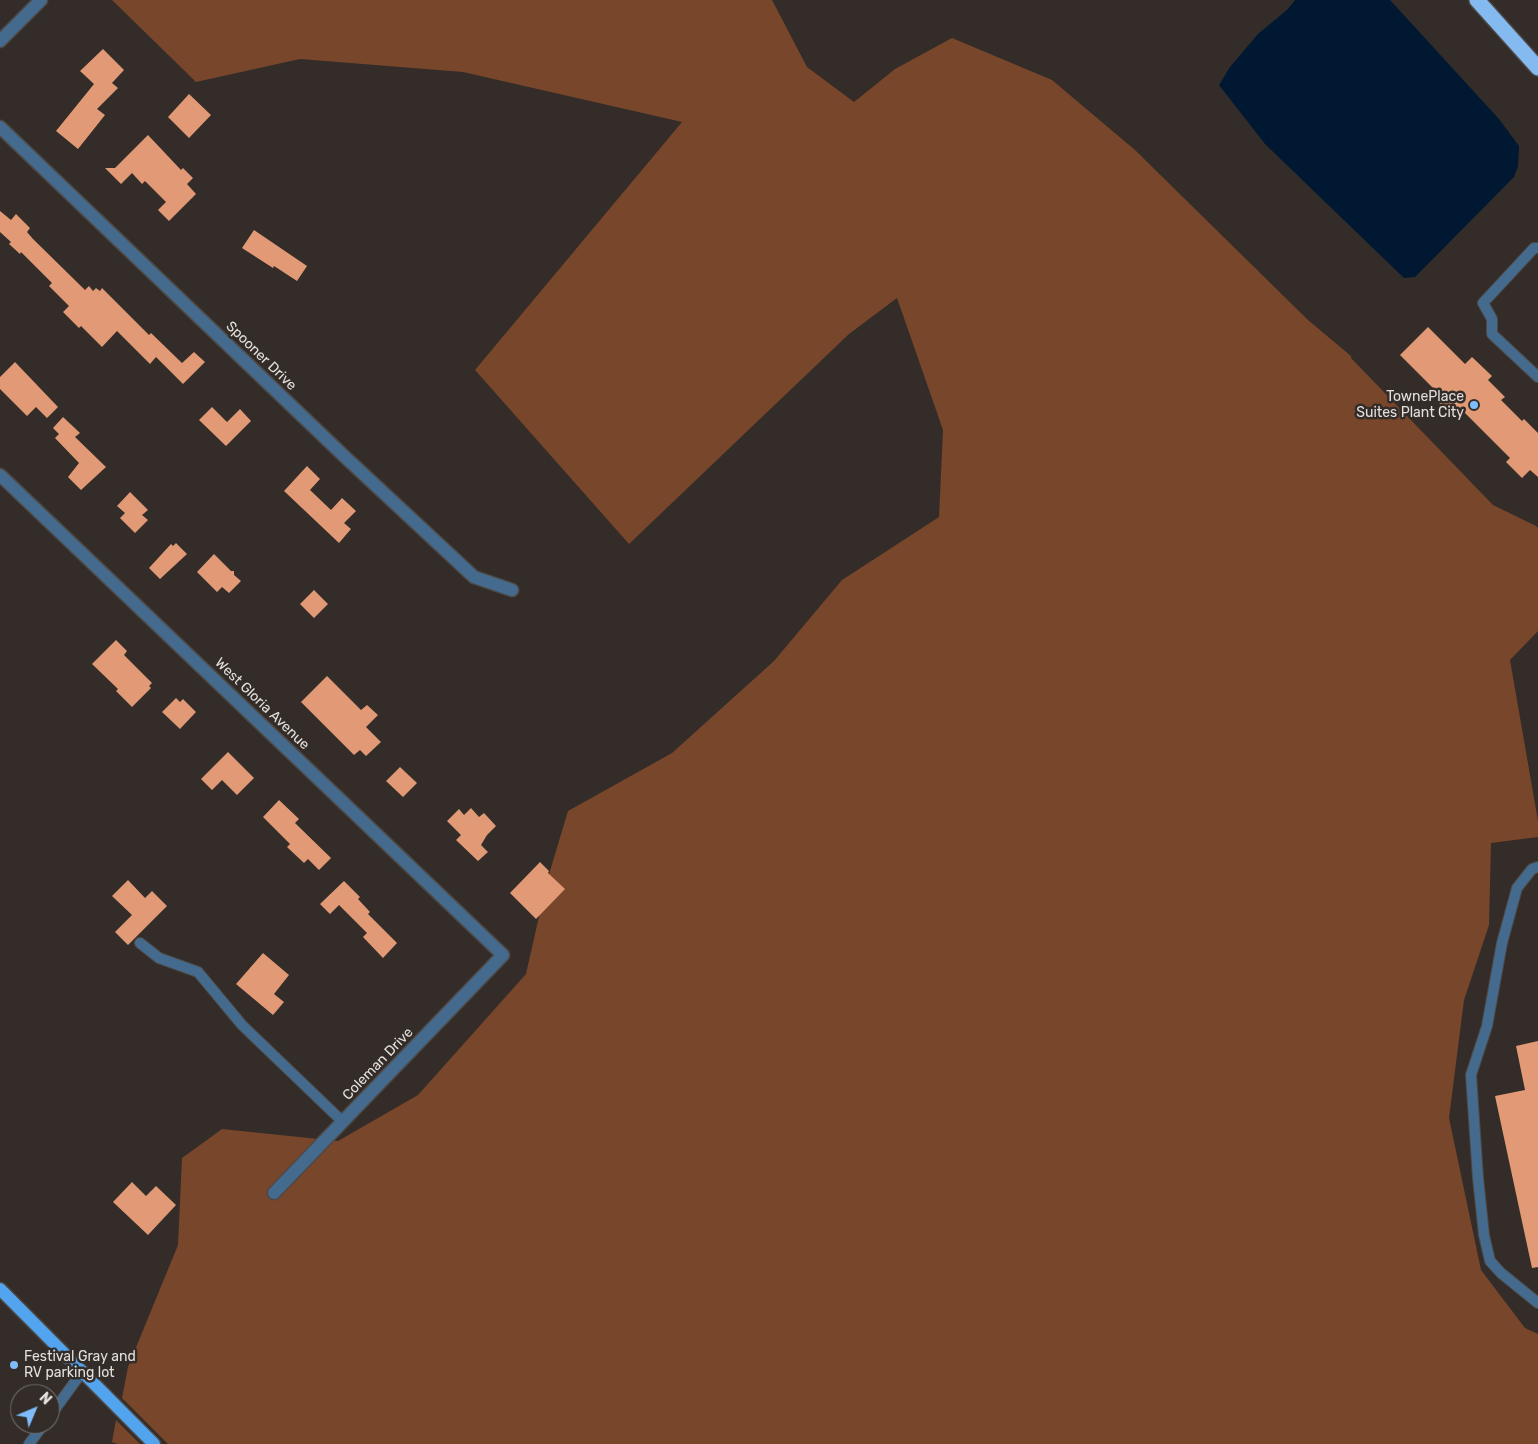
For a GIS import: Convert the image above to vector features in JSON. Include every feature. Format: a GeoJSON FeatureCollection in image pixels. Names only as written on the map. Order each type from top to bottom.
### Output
{"type":"FeatureCollection","features":[{"type":"Feature","properties":{"kind":"highway"},"geometry":{"type":"LineString","coordinates":[[1477,0],[1538,68]]}},
{"type":"Feature","properties":{"kind":"main road"},"geometry":{"type":"LineString","coordinates":[[0,1289],[154,1444]]}},
{"type":"Feature","properties":{"kind":"street"},"geometry":{"type":"LineString","coordinates":[[1,37],[41,0]]}},
{"type":"Feature","properties":{"kind":"street","name":"Spooner Drive"},"geometry":{"type":"LineString","coordinates":[[0,127],[344,456],[474,577],[512,590]]}},
{"type":"Feature","properties":{"kind":"street","name":"West Gloria Avenue"},"geometry":{"type":"LineString","coordinates":[[0,475],[503,955]]}},
{"type":"Feature","properties":{"kind":"street","name":"Coleman Drive"},"geometry":{"type":"LineString","coordinates":[[274,1193],[503,955]]}},
{"type":"Feature","properties":{"kind":"lane"},"geometry":{"type":"LineString","coordinates":[[1538,248],[1534,248],[1483,303],[1492,319],[1492,334],[1538,377]]}},
{"type":"Feature","properties":{"kind":"lane"},"geometry":{"type":"LineString","coordinates":[[1538,867],[1532,869],[1517,888],[1502,943],[1487,1026],[1471,1076],[1481,1206],[1484,1235],[1490,1262],[1538,1303]]}},
{"type":"Feature","properties":{"kind":"lane"},"geometry":{"type":"LineString","coordinates":[[140,943],[159,958],[198,972],[242,1025],[343,1122]]}},
{"type":"Feature","properties":{"kind":"lane"},"geometry":{"type":"LineString","coordinates":[[60,1402],[82,1372]]}},
{"type":"Feature","properties":{"kind":"shaded area"},"geometry":{"type":"Polygon","coordinates":[[[112,0],[772,0],[807,67],[854,102],[895,69],[952,38],[1052,80],[1135,150],[1308,320],[1351,356],[1493,505],[1538,528],[1538,631],[1510,660],[1538,821],[1538,837],[1491,843],[1489,925],[1464,1000],[1449,1118],[1481,1270],[1525,1328],[1538,1334],[1538,1444],[168,1444],[122,1398],[128,1367],[178,1245],[182,1158],[222,1129],[338,1141],[418,1095],[526,974],[547,881],[568,811],[672,753],[774,661],[842,580],[939,517],[943,430],[897,298],[849,334],[629,544],[475,370],[682,122],[463,72],[300,59],[196,82],[112,0]]]}},
{"type":"Feature","properties":{"kind":"shaded area"},"geometry":{"type":"Polygon","coordinates":[[[116,1420],[140,1444],[118,1444],[112,1442],[116,1420]]]}},
{"type":"Feature","properties":{"kind":"water"},"geometry":{"type":"Polygon","coordinates":[[[1295,0],[1390,0],[1499,119],[1519,146],[1518,166],[1514,177],[1415,277],[1404,278],[1265,144],[1219,85],[1230,67],[1258,34],[1288,9],[1295,0]]]}},
{"type":"Feature","properties":{"kind":"building"},"geometry":{"type":"Polygon","coordinates":[[[103,49],[124,70],[112,83],[118,88],[97,109],[105,115],[78,149],[56,131],[94,84],[80,71],[103,49]]]}},
{"type":"Feature","properties":{"kind":"building"},"geometry":{"type":"Polygon","coordinates":[[[189,94],[211,115],[189,138],[168,117],[189,94]]]}},
{"type":"Feature","properties":{"kind":"building"},"geometry":{"type":"Polygon","coordinates":[[[148,135],[181,170],[183,168],[193,178],[187,184],[196,194],[169,221],[158,210],[166,202],[145,181],[142,184],[132,173],[121,184],[105,168],[115,168],[148,135]]]}},
{"type":"Feature","properties":{"kind":"building"},"geometry":{"type":"Polygon","coordinates":[[[0,211],[11,220],[16,214],[30,228],[27,232],[33,239],[85,290],[89,286],[93,291],[96,288],[100,291],[102,288],[149,335],[151,333],[182,363],[194,352],[205,362],[183,384],[156,357],[150,364],[117,331],[102,347],[81,326],[79,328],[63,312],[69,306],[49,286],[52,283],[21,252],[20,254],[9,244],[11,242],[0,232],[0,211]]]}},
{"type":"Feature","properties":{"kind":"building"},"geometry":{"type":"Polygon","coordinates":[[[254,230],[307,266],[297,281],[242,248],[254,230]]]}},
{"type":"Feature","properties":{"kind":"building","name":"TownePlace Suites Plant City"},"geometry":{"type":"Polygon","coordinates":[[[1428,327],[1465,364],[1472,357],[1492,376],[1488,380],[1505,397],[1501,400],[1522,421],[1524,419],[1538,433],[1538,477],[1530,470],[1522,478],[1506,462],[1510,458],[1462,410],[1454,418],[1436,400],[1441,396],[1400,355],[1428,327]]]}},
{"type":"Feature","properties":{"kind":"building"},"geometry":{"type":"Polygon","coordinates":[[[15,362],[58,407],[47,418],[36,407],[27,416],[0,389],[0,377],[15,362]]]}},
{"type":"Feature","properties":{"kind":"building"},"geometry":{"type":"Polygon","coordinates":[[[212,407],[227,422],[240,409],[251,421],[226,446],[199,420],[212,407]]]}},
{"type":"Feature","properties":{"kind":"building"},"geometry":{"type":"Polygon","coordinates":[[[63,417],[80,433],[75,437],[106,467],[81,490],[68,477],[79,463],[55,438],[59,434],[53,428],[63,417]]]}},
{"type":"Feature","properties":{"kind":"building"},"geometry":{"type":"Polygon","coordinates":[[[307,466],[320,479],[310,490],[331,510],[342,498],[356,511],[344,523],[351,529],[339,543],[284,491],[307,466]]]}},
{"type":"Feature","properties":{"kind":"building"},"geometry":{"type":"Polygon","coordinates":[[[130,492],[148,510],[142,515],[148,520],[135,533],[120,518],[125,513],[117,506],[130,492]]]}},
{"type":"Feature","properties":{"kind":"building"},"geometry":{"type":"Polygon","coordinates":[[[176,543],[187,554],[160,579],[149,568],[171,544],[173,546],[176,543]]]}},
{"type":"Feature","properties":{"kind":"building"},"geometry":{"type":"Polygon","coordinates":[[[214,554],[231,571],[234,571],[234,575],[241,581],[229,593],[222,587],[217,592],[197,572],[214,554]]]}},
{"type":"Feature","properties":{"kind":"building"},"geometry":{"type":"Polygon","coordinates":[[[314,590],[328,604],[314,618],[300,604],[314,590]]]}},
{"type":"Feature","properties":{"kind":"building"},"geometry":{"type":"Polygon","coordinates":[[[116,640],[127,651],[124,655],[152,683],[149,686],[151,688],[132,707],[116,691],[118,689],[92,664],[116,640]]]}},
{"type":"Feature","properties":{"kind":"building"},"geometry":{"type":"Polygon","coordinates":[[[327,676],[361,710],[367,705],[378,715],[366,727],[381,742],[366,756],[360,750],[354,755],[301,702],[327,676]]]}},
{"type":"Feature","properties":{"kind":"building"},"geometry":{"type":"Polygon","coordinates":[[[176,698],[180,702],[183,699],[196,712],[180,729],[162,712],[176,698]]]}},
{"type":"Feature","properties":{"kind":"building"},"geometry":{"type":"Polygon","coordinates":[[[228,752],[254,778],[237,795],[222,780],[212,790],[201,779],[228,752]]]}},
{"type":"Feature","properties":{"kind":"building"},"geometry":{"type":"Polygon","coordinates":[[[400,767],[417,783],[403,797],[386,781],[400,767]]]}},
{"type":"Feature","properties":{"kind":"building"},"geometry":{"type":"Polygon","coordinates":[[[279,800],[299,819],[295,823],[331,858],[319,870],[308,859],[304,863],[287,847],[290,844],[263,817],[279,800]]]}},
{"type":"Feature","properties":{"kind":"building"},"geometry":{"type":"Polygon","coordinates":[[[471,808],[479,817],[484,813],[496,826],[481,845],[488,852],[478,861],[456,840],[461,835],[447,821],[459,809],[464,815],[471,808]]]}},
{"type":"Feature","properties":{"kind":"building"},"geometry":{"type":"Polygon","coordinates":[[[540,862],[549,871],[548,873],[565,889],[536,919],[510,893],[540,862]]]}},
{"type":"Feature","properties":{"kind":"building"},"geometry":{"type":"Polygon","coordinates":[[[128,880],[145,898],[152,891],[167,906],[128,945],[115,932],[132,915],[112,896],[128,880]]]}},
{"type":"Feature","properties":{"kind":"building"},"geometry":{"type":"Polygon","coordinates":[[[344,881],[360,897],[358,899],[370,912],[368,914],[397,943],[383,958],[363,937],[367,933],[339,905],[330,914],[320,904],[344,881]]]}},
{"type":"Feature","properties":{"kind":"building"},"geometry":{"type":"Polygon","coordinates":[[[263,953],[289,975],[274,994],[284,1002],[273,1015],[236,984],[263,953]]]}},
{"type":"Feature","properties":{"kind":"building"},"geometry":{"type":"Polygon","coordinates":[[[1538,1041],[1538,1267],[1532,1268],[1495,1096],[1525,1090],[1516,1046],[1538,1041]]]}},
{"type":"Feature","properties":{"kind":"building"},"geometry":{"type":"Polygon","coordinates":[[[132,1182],[146,1196],[156,1186],[176,1205],[148,1235],[113,1202],[132,1182]]]}},
{"type":"Feature","properties":{"kind":"place","name":"TownePlace Suites Plant City"},"geometry":{"type":"Point","coordinates":[1474,405]}},
{"type":"Feature","properties":{"kind":"place","name":"Festival Gray and RV parking lot"},"geometry":{"type":"Point","coordinates":[14,1365]}}]}
